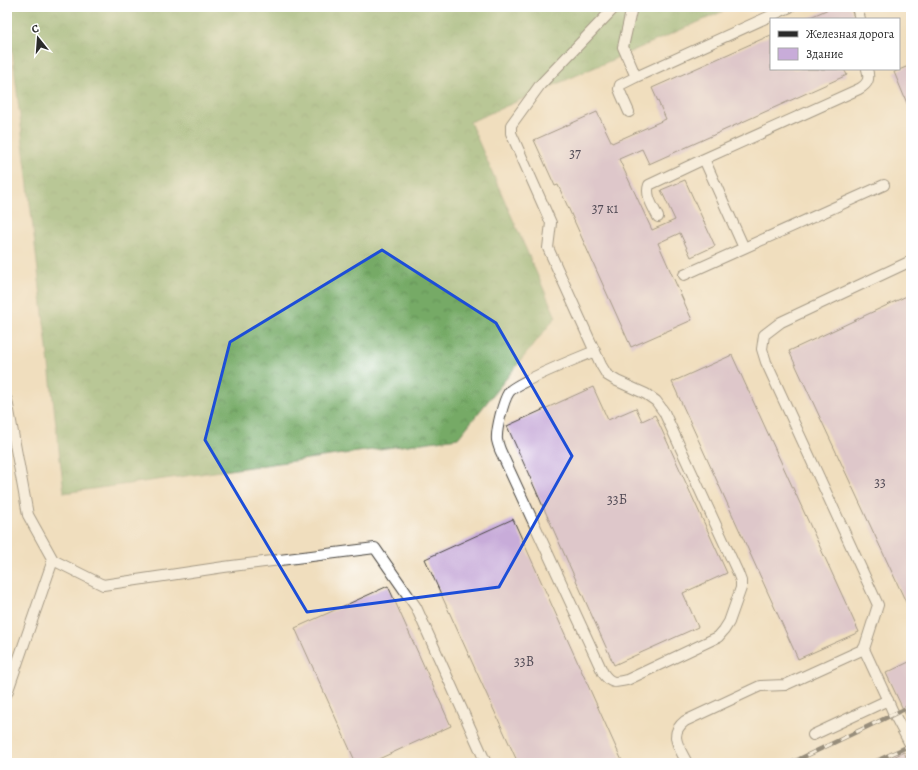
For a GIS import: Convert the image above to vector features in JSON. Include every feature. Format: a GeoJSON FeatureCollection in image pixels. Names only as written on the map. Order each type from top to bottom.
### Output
{"type":"FeatureCollection","features":[{"type":"Feature","properties":{"kind":"lane"},"geometry":{"type":"LineString","coordinates":[[595,351],[522,383],[509,392],[504,403],[497,439],[501,452],[603,673],[609,680],[616,683],[627,680],[718,637],[728,622],[741,588],[741,581],[664,412],[656,401],[646,394],[607,375],[548,248],[551,223],[511,133],[511,125],[540,85],[615,7]]}},
{"type":"Feature","properties":{"kind":"lane"},"geometry":{"type":"LineString","coordinates":[[632,7],[623,47],[636,77]]}},
{"type":"Feature","properties":{"kind":"lane"},"geometry":{"type":"LineString","coordinates":[[629,112],[619,89],[620,85],[790,7]]}},
{"type":"Feature","properties":{"kind":"lane"},"geometry":{"type":"LineString","coordinates":[[857,7],[860,18]]}},
{"type":"Feature","properties":{"kind":"lane"},"geometry":{"type":"LineString","coordinates":[[658,218],[648,196],[647,190],[650,185],[704,159],[859,90],[866,85],[869,78],[867,70]]}},
{"type":"Feature","properties":{"kind":"lane"},"geometry":{"type":"LineString","coordinates":[[704,159],[744,248]]}},
{"type":"Feature","properties":{"kind":"lane"},"geometry":{"type":"LineString","coordinates":[[684,275],[884,185]]}},
{"type":"Feature","properties":{"kind":"lane"},"geometry":{"type":"LineString","coordinates":[[911,261],[781,322],[764,335],[762,349],[769,369],[878,605],[864,649],[911,746]]}},
{"type":"Feature","properties":{"kind":"lane"},"geometry":{"type":"LineString","coordinates":[[7,400],[28,515],[53,560],[103,584],[375,548],[416,607],[486,763]]}},
{"type":"Feature","properties":{"kind":"lane"},"geometry":{"type":"LineString","coordinates":[[7,693],[53,560]]}},
{"type":"Feature","properties":{"kind":"lane"},"geometry":{"type":"LineString","coordinates":[[687,763],[677,743],[675,734],[678,726],[685,721],[760,686],[785,685],[864,649]]}},
{"type":"Feature","properties":{"kind":"lane"},"geometry":{"type":"LineString","coordinates":[[813,735],[888,700]]}},
{"type":"Feature","properties":{"kind":"highlighted area"},"geometry":{"type":"Polygon","coordinates":[[[382,250],[496,323],[572,456],[499,587],[307,612],[205,440],[230,342],[382,250]]]}},
{"type":"Feature","properties":{"kind":"green space"},"geometry":{"type":"Polygon","coordinates":[[[7,7],[733,7],[470,122],[556,317],[458,438],[64,493],[7,7]]]}},
{"type":"Feature","properties":{"kind":"building"},"geometry":{"type":"Polygon","coordinates":[[[833,7],[850,7],[855,18],[808,18],[833,7]]]}},
{"type":"Feature","properties":{"kind":"building"},"geometry":{"type":"Polygon","coordinates":[[[770,35],[770,70],[844,70],[847,75],[649,164],[642,149],[619,159],[652,230],[675,220],[661,190],[685,180],[715,246],[691,257],[680,233],[658,243],[692,320],[631,347],[558,185],[555,186],[534,140],[597,112],[612,143],[666,119],[652,88],[770,35]]]}},
{"type":"Feature","properties":{"kind":"building"},"geometry":{"type":"Polygon","coordinates":[[[911,65],[911,113],[894,72],[911,65]]]}},
{"type":"Feature","properties":{"kind":"building"},"geometry":{"type":"Polygon","coordinates":[[[911,294],[911,613],[789,351],[911,294]]]}},
{"type":"Feature","properties":{"kind":"building"},"geometry":{"type":"Polygon","coordinates":[[[732,355],[859,632],[798,659],[672,382],[732,355]]]}},
{"type":"Feature","properties":{"kind":"building"},"geometry":{"type":"Polygon","coordinates":[[[593,387],[608,420],[636,408],[642,421],[655,415],[727,573],[683,593],[698,627],[614,665],[507,426],[593,387]]]}},
{"type":"Feature","properties":{"kind":"building"},"geometry":{"type":"Polygon","coordinates":[[[513,519],[623,763],[518,763],[425,559],[513,519]]]}},
{"type":"Feature","properties":{"kind":"building"},"geometry":{"type":"Polygon","coordinates":[[[388,586],[451,726],[370,763],[356,763],[295,628],[388,586]]]}},
{"type":"Feature","properties":{"kind":"building"},"geometry":{"type":"Polygon","coordinates":[[[911,661],[911,721],[909,722],[886,673],[911,661]]]}},
{"type":"Feature","properties":{"kind":"building"},"geometry":{"type":"Polygon","coordinates":[[[904,752],[909,763],[881,763],[904,752]]]}},
{"type":"Feature","properties":{"kind":"railway"},"geometry":{"type":"LineString","coordinates":[[791,763],[911,706]]}},
{"type":"Feature","properties":{"kind":"railway"},"geometry":{"type":"LineString","coordinates":[[872,763],[911,745]]}}]}
